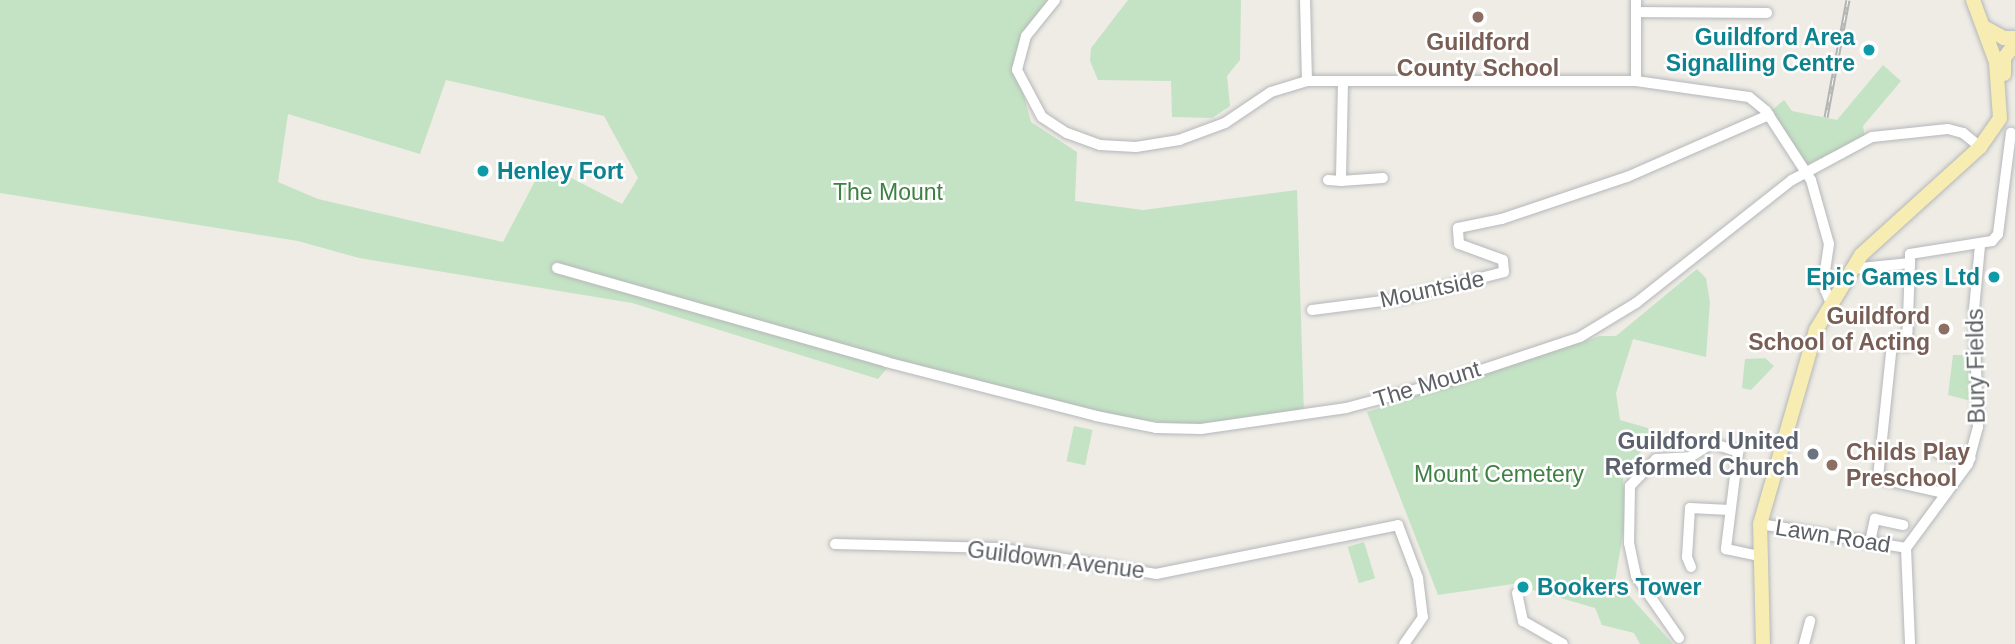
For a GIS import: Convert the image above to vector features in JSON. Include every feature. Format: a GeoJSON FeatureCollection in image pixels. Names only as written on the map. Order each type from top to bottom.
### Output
{"type":"FeatureCollection","features":[{"type":"Feature","properties":{"kind":"main road"},"geometry":{"type":"LineString","coordinates":[[1973,0],[1998,68],[1998,124]]}},
{"type":"Feature","properties":{"kind":"main road"},"geometry":{"type":"LineString","coordinates":[[1984,27],[2004,38],[2015,38]]}},
{"type":"Feature","properties":{"kind":"main road"},"geometry":{"type":"LineString","coordinates":[[1763,644],[1758,556],[1760,524],[1784,431],[1816,330],[1830,301],[1851,269],[1874,242],[1980,147],[1998,124],[2005,101],[2004,58],[2015,44]]}},
{"type":"Feature","properties":{"kind":"street"},"geometry":{"type":"LineString","coordinates":[[1055,0],[1026,36],[1017,70],[1042,117],[1067,133],[1100,145],[1136,147],[1179,140],[1225,123],[1271,92],[1307,81],[1636,81],[1749,97],[1769,115],[1811,180],[1829,244],[1823,284],[1830,301]]}},
{"type":"Feature","properties":{"kind":"street"},"geometry":{"type":"LineString","coordinates":[[1305,0],[1307,81]]}},
{"type":"Feature","properties":{"kind":"street"},"geometry":{"type":"LineString","coordinates":[[1636,0],[1636,81]]}},
{"type":"Feature","properties":{"kind":"street"},"geometry":{"type":"LineString","coordinates":[[1636,12],[1767,13]]}},
{"type":"Feature","properties":{"kind":"street"},"geometry":{"type":"LineString","coordinates":[[1341,181],[1343,82]]}},
{"type":"Feature","properties":{"kind":"street","name":"Mountside"},"geometry":{"type":"LineString","coordinates":[[1312,310],[1410,296],[1504,272],[1503,260],[1459,244],[1458,228],[1502,219],[1627,177],[1769,115]]}},
{"type":"Feature","properties":{"kind":"street"},"geometry":{"type":"LineString","coordinates":[[1851,269],[1980,246],[1998,234],[2013,133],[1998,124]]}},
{"type":"Feature","properties":{"kind":"street","name":"The Mount"},"geometry":{"type":"LineString","coordinates":[[557,268],[886,362],[1083,413],[1156,428],[1201,429],[1346,408],[1434,385],[1580,337],[1636,303],[1804,172],[1872,137],[1892,132],[1954,130],[1980,147]]}},
{"type":"Feature","properties":{"kind":"street"},"geometry":{"type":"LineString","coordinates":[[1328,180],[1382,178]]}},
{"type":"Feature","properties":{"kind":"street","name":"Bury Fields"},"geometry":{"type":"LineString","coordinates":[[1906,548],[1970,458],[1979,427],[1974,309],[1980,246]]}},
{"type":"Feature","properties":{"kind":"street"},"geometry":{"type":"LineString","coordinates":[[1910,258],[1907,346],[1892,344],[1878,478],[1944,494]]}},
{"type":"Feature","properties":{"kind":"street"},"geometry":{"type":"LineString","coordinates":[[1679,638],[1636,576],[1629,543],[1630,486],[1656,459],[1690,457],[1712,443],[1738,452],[1726,550],[1758,556]]}},
{"type":"Feature","properties":{"kind":"street"},"geometry":{"type":"LineString","coordinates":[[1938,453],[1970,458]]}},
{"type":"Feature","properties":{"kind":"street"},"geometry":{"type":"LineString","coordinates":[[1691,567],[1688,557],[1690,508],[1730,510]]}},
{"type":"Feature","properties":{"kind":"street"},"geometry":{"type":"LineString","coordinates":[[1870,542],[1875,519],[1903,525]]}},
{"type":"Feature","properties":{"kind":"street","name":"Lawn Road"},"geometry":{"type":"LineString","coordinates":[[1760,524],[1906,548]]}},
{"type":"Feature","properties":{"kind":"street","name":"Guildown Avenue"},"geometry":{"type":"LineString","coordinates":[[835,544],[998,548],[1156,574],[1398,525],[1418,578],[1423,617],[1404,644]]}},
{"type":"Feature","properties":{"kind":"street"},"geometry":{"type":"LineString","coordinates":[[1906,548],[1910,644]]}},
{"type":"Feature","properties":{"kind":"street"},"geometry":{"type":"LineString","coordinates":[[1517,593],[1523,621],[1563,644]]}},
{"type":"Feature","properties":{"kind":"street"},"geometry":{"type":"LineString","coordinates":[[1804,644],[1811,621]]}},
{"type":"Feature","properties":{"kind":"green space","name":"The Mount"},"geometry":{"type":"Polygon","coordinates":[[[0,0],[1053,0],[1026,36],[1017,70],[1031,122],[1077,152],[1075,201],[1143,210],[1297,190],[1304,415],[1194,426],[1119,417],[894,360],[878,379],[632,303],[359,258],[298,241],[0,193],[0,0]],[[446,80],[420,154],[288,114],[278,182],[318,199],[503,242],[544,164],[622,204],[638,178],[604,116],[446,80]]]}},
{"type":"Feature","properties":{"kind":"green space"},"geometry":{"type":"Polygon","coordinates":[[[1128,0],[1241,0],[1240,60],[1227,76],[1230,106],[1212,118],[1172,117],[1171,81],[1098,80],[1090,61],[1091,48],[1128,0]]]}},
{"type":"Feature","properties":{"kind":"green space"},"geometry":{"type":"Polygon","coordinates":[[[1883,65],[1901,81],[1863,126],[1865,137],[1806,165],[1771,111],[1784,100],[1792,111],[1837,120],[1883,65]]]}},
{"type":"Feature","properties":{"kind":"green space","name":"Mount Cemetery"},"geometry":{"type":"Polygon","coordinates":[[[1697,269],[1706,278],[1710,302],[1706,357],[1633,339],[1616,393],[1620,420],[1655,430],[1653,442],[1627,464],[1623,478],[1626,517],[1615,580],[1673,644],[1640,644],[1634,633],[1602,625],[1595,608],[1513,584],[1438,595],[1367,412],[1600,336],[1616,336],[1697,269]]]}},
{"type":"Feature","properties":{"kind":"green space"},"geometry":{"type":"Polygon","coordinates":[[[1953,355],[1973,355],[1975,402],[1948,395],[1953,355]]]}},
{"type":"Feature","properties":{"kind":"green space"},"geometry":{"type":"Polygon","coordinates":[[[1765,358],[1774,366],[1751,390],[1742,388],[1745,359],[1765,358]]]}},
{"type":"Feature","properties":{"kind":"green space"},"geometry":{"type":"Polygon","coordinates":[[[1074,426],[1093,430],[1085,465],[1067,461],[1074,426]]]}},
{"type":"Feature","properties":{"kind":"green space"},"geometry":{"type":"Polygon","coordinates":[[[1364,542],[1375,578],[1359,583],[1348,547],[1364,542]]]}},
{"type":"Feature","properties":{"kind":"railway"},"geometry":{"type":"LineString","coordinates":[[1826,117],[1848,0]]}},
{"type":"Feature","properties":{"kind":"place","name":"Guildford County School"},"geometry":{"type":"Point","coordinates":[1478,17]}},
{"type":"Feature","properties":{"kind":"place","name":"Guildford Area Signalling Centre"},"geometry":{"type":"Point","coordinates":[1869,50]}},
{"type":"Feature","properties":{"kind":"place","name":"Henley Fort"},"geometry":{"type":"Point","coordinates":[483,171]}},
{"type":"Feature","properties":{"kind":"place","name":"Epic Games Ltd"},"geometry":{"type":"Point","coordinates":[1994,277]}},
{"type":"Feature","properties":{"kind":"place","name":"Guildford School of Acting"},"geometry":{"type":"Point","coordinates":[1944,329]}},
{"type":"Feature","properties":{"kind":"place","name":"Guildford United Reformed Church"},"geometry":{"type":"Point","coordinates":[1813,454]}},
{"type":"Feature","properties":{"kind":"place","name":"Childs Play Preschool"},"geometry":{"type":"Point","coordinates":[1832,465]}},
{"type":"Feature","properties":{"kind":"place","name":"Bookers Tower"},"geometry":{"type":"Point","coordinates":[1523,587]}}]}
